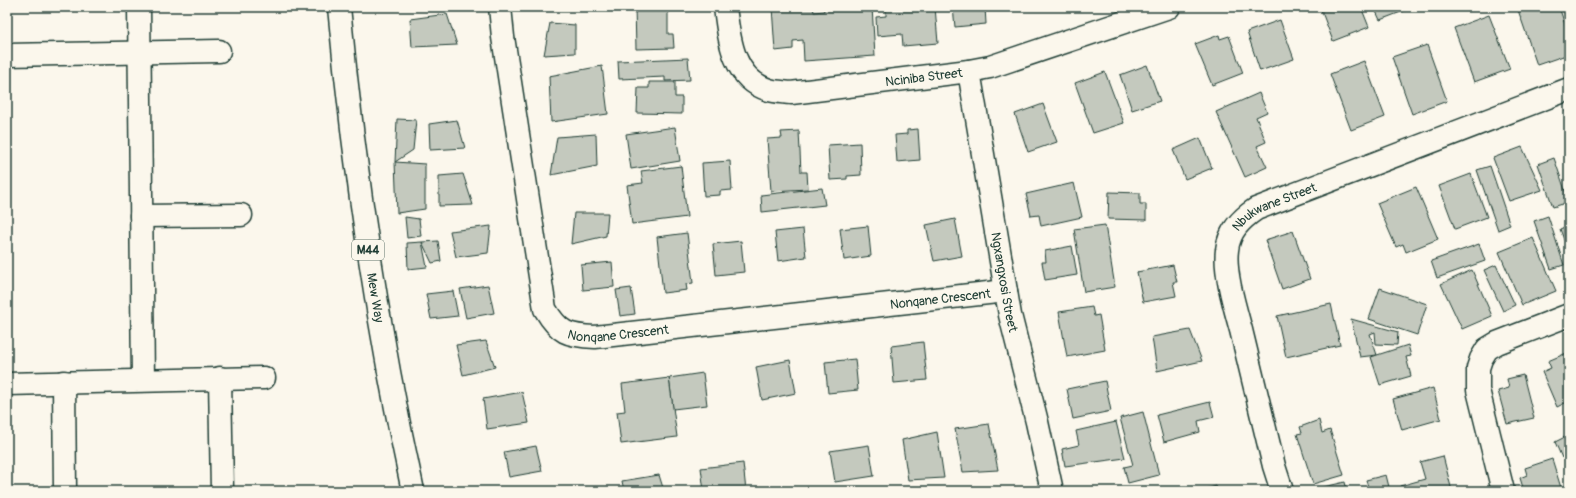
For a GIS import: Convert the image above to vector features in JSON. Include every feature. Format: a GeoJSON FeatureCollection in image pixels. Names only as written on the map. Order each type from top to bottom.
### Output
{"type":"FeatureCollection","features":[{"type":"Feature","properties":{"kind":"street"},"geometry":{"type":"LineString","coordinates":[[139,7],[143,380]]}},
{"type":"Feature","properties":{"kind":"street","name":"Mew Way"},"geometry":{"type":"LineString","coordinates":[[339,7],[367,246],[386,358],[413,491]]}},
{"type":"Feature","properties":{"kind":"street","name":"Nonqane Crescent"},"geometry":{"type":"LineString","coordinates":[[500,7],[503,37],[545,309],[553,323],[563,331],[574,335],[595,337],[1006,291]]}},
{"type":"Feature","properties":{"kind":"street","name":"Nciniba Street"},"geometry":{"type":"LineString","coordinates":[[725,7],[729,35],[737,63],[743,72],[759,86],[770,90],[803,92],[990,68],[1169,7]]}},
{"type":"Feature","properties":{"kind":"street"},"geometry":{"type":"LineString","coordinates":[[7,55],[219,51]]}},
{"type":"Feature","properties":{"kind":"street","name":"Ngxangxosi Street"},"geometry":{"type":"LineString","coordinates":[[969,71],[1010,315],[1037,422],[1052,491]]}},
{"type":"Feature","properties":{"kind":"street","name":"Nbukwane Street"},"geometry":{"type":"LineString","coordinates":[[1282,491],[1232,296],[1227,262],[1227,250],[1234,228],[1256,209],[1569,89]]}},
{"type":"Feature","properties":{"kind":"street"},"geometry":{"type":"LineString","coordinates":[[142,216],[241,215]]}},
{"type":"Feature","properties":{"kind":"street"},"geometry":{"type":"LineString","coordinates":[[1503,491],[1478,390],[1478,368],[1481,359],[1487,349],[1497,343],[1569,315]]}},
{"type":"Feature","properties":{"kind":"street"},"geometry":{"type":"LineString","coordinates":[[220,378],[222,491]]}},
{"type":"Feature","properties":{"kind":"street"},"geometry":{"type":"LineString","coordinates":[[7,384],[264,378]]}},
{"type":"Feature","properties":{"kind":"street"},"geometry":{"type":"LineString","coordinates":[[64,382],[65,491]]}},
{"type":"Feature","properties":{"kind":"building"},"geometry":{"type":"Polygon","coordinates":[[[635,7],[668,7],[668,34],[673,34],[674,48],[636,49],[635,7]]]}},
{"type":"Feature","properties":{"kind":"building"},"geometry":{"type":"Polygon","coordinates":[[[772,7],[813,7],[814,12],[824,11],[823,7],[872,7],[875,56],[804,61],[803,40],[793,41],[793,49],[775,51],[772,7]]]}},
{"type":"Feature","properties":{"kind":"building"},"geometry":{"type":"Polygon","coordinates":[[[886,7],[935,7],[938,43],[903,46],[902,34],[877,36],[876,17],[886,16],[886,7]]]}},
{"type":"Feature","properties":{"kind":"building"},"geometry":{"type":"Polygon","coordinates":[[[953,7],[985,7],[986,24],[955,27],[953,7]]]}},
{"type":"Feature","properties":{"kind":"building"},"geometry":{"type":"Polygon","coordinates":[[[1320,7],[1361,7],[1369,27],[1333,41],[1320,7]]]}},
{"type":"Feature","properties":{"kind":"building"},"geometry":{"type":"Polygon","coordinates":[[[1374,7],[1414,7],[1380,20],[1374,7]]]}},
{"type":"Feature","properties":{"kind":"building"},"geometry":{"type":"Polygon","coordinates":[[[1517,7],[1559,7],[1569,36],[1569,54],[1537,65],[1517,7]]]}},
{"type":"Feature","properties":{"kind":"building"},"geometry":{"type":"Polygon","coordinates":[[[447,14],[457,45],[412,47],[410,19],[447,14]]]}},
{"type":"Feature","properties":{"kind":"building"},"geometry":{"type":"Polygon","coordinates":[[[1489,15],[1510,69],[1474,82],[1454,28],[1489,15]]]}},
{"type":"Feature","properties":{"kind":"building"},"geometry":{"type":"Polygon","coordinates":[[[1280,20],[1294,59],[1260,71],[1247,32],[1280,20]]]}},
{"type":"Feature","properties":{"kind":"building"},"geometry":{"type":"Polygon","coordinates":[[[550,23],[575,25],[575,53],[544,55],[550,23]]]}},
{"type":"Feature","properties":{"kind":"building"},"geometry":{"type":"Polygon","coordinates":[[[1219,35],[1220,39],[1229,36],[1243,73],[1212,85],[1195,44],[1219,35]]]}},
{"type":"Feature","properties":{"kind":"building"},"geometry":{"type":"Polygon","coordinates":[[[1427,45],[1447,101],[1412,114],[1392,57],[1427,45]]]}},
{"type":"Feature","properties":{"kind":"building"},"geometry":{"type":"Polygon","coordinates":[[[688,58],[690,80],[665,81],[665,77],[619,79],[618,61],[688,58]]]}},
{"type":"Feature","properties":{"kind":"building"},"geometry":{"type":"Polygon","coordinates":[[[1364,61],[1385,117],[1351,130],[1330,74],[1364,61]]]}},
{"type":"Feature","properties":{"kind":"building"},"geometry":{"type":"Polygon","coordinates":[[[1147,65],[1160,101],[1132,110],[1120,75],[1147,65]]]}},
{"type":"Feature","properties":{"kind":"building"},"geometry":{"type":"Polygon","coordinates":[[[602,66],[608,114],[551,122],[549,76],[602,66]]]}},
{"type":"Feature","properties":{"kind":"building"},"geometry":{"type":"Polygon","coordinates":[[[1105,72],[1124,123],[1093,133],[1075,83],[1105,72]]]}},
{"type":"Feature","properties":{"kind":"building"},"geometry":{"type":"Polygon","coordinates":[[[649,82],[675,82],[675,97],[682,97],[682,114],[637,113],[638,88],[649,88],[649,82]]]}},
{"type":"Feature","properties":{"kind":"building"},"geometry":{"type":"Polygon","coordinates":[[[1259,93],[1267,112],[1256,117],[1266,142],[1257,146],[1267,167],[1245,177],[1216,112],[1259,93]]]}},
{"type":"Feature","properties":{"kind":"building"},"geometry":{"type":"Polygon","coordinates":[[[1043,104],[1057,142],[1028,152],[1015,114],[1043,104]]]}},
{"type":"Feature","properties":{"kind":"building"},"geometry":{"type":"Polygon","coordinates":[[[1569,110],[1569,122],[1565,111],[1569,110]]]}},
{"type":"Feature","properties":{"kind":"building"},"geometry":{"type":"Polygon","coordinates":[[[397,119],[416,120],[413,150],[395,162],[397,119]]]}},
{"type":"Feature","properties":{"kind":"building"},"geometry":{"type":"Polygon","coordinates":[[[457,120],[465,148],[430,150],[429,124],[457,120]]]}},
{"type":"Feature","properties":{"kind":"building"},"geometry":{"type":"Polygon","coordinates":[[[675,127],[680,161],[631,169],[626,134],[675,127]]]}},
{"type":"Feature","properties":{"kind":"building"},"geometry":{"type":"Polygon","coordinates":[[[918,129],[920,160],[897,162],[895,135],[907,134],[907,130],[918,129]]]}},
{"type":"Feature","properties":{"kind":"building"},"geometry":{"type":"Polygon","coordinates":[[[799,131],[801,172],[807,172],[808,189],[771,191],[767,139],[782,138],[781,132],[799,131]]]}},
{"type":"Feature","properties":{"kind":"building"},"geometry":{"type":"Polygon","coordinates":[[[596,134],[597,166],[551,175],[557,137],[596,134]]]}},
{"type":"Feature","properties":{"kind":"building"},"geometry":{"type":"Polygon","coordinates":[[[1200,138],[1212,168],[1185,179],[1173,150],[1200,138]]]}},
{"type":"Feature","properties":{"kind":"building"},"geometry":{"type":"Polygon","coordinates":[[[860,143],[861,175],[847,176],[847,179],[830,180],[828,145],[860,143]]]}},
{"type":"Feature","properties":{"kind":"building"},"geometry":{"type":"Polygon","coordinates":[[[1522,147],[1542,190],[1509,201],[1493,158],[1522,147]]]}},
{"type":"Feature","properties":{"kind":"building"},"geometry":{"type":"Polygon","coordinates":[[[1554,158],[1569,202],[1553,207],[1538,164],[1554,158]]]}},
{"type":"Feature","properties":{"kind":"building"},"geometry":{"type":"Polygon","coordinates":[[[730,161],[732,190],[720,191],[720,195],[704,196],[702,163],[730,161]]]}},
{"type":"Feature","properties":{"kind":"building"},"geometry":{"type":"Polygon","coordinates":[[[395,162],[425,164],[425,209],[397,213],[395,162]]]}},
{"type":"Feature","properties":{"kind":"building"},"geometry":{"type":"Polygon","coordinates":[[[681,166],[687,217],[632,224],[627,185],[643,183],[641,171],[681,166]]]}},
{"type":"Feature","properties":{"kind":"building"},"geometry":{"type":"Polygon","coordinates":[[[1490,166],[1510,225],[1498,230],[1477,170],[1490,166]]]}},
{"type":"Feature","properties":{"kind":"building"},"geometry":{"type":"Polygon","coordinates":[[[463,174],[473,205],[439,206],[439,176],[463,174]]]}},
{"type":"Feature","properties":{"kind":"building"},"geometry":{"type":"Polygon","coordinates":[[[1471,174],[1487,217],[1455,229],[1439,186],[1471,174]]]}},
{"type":"Feature","properties":{"kind":"building"},"geometry":{"type":"Polygon","coordinates":[[[1074,183],[1082,217],[1041,226],[1039,215],[1031,216],[1026,194],[1074,183]]]}},
{"type":"Feature","properties":{"kind":"building"},"geometry":{"type":"Polygon","coordinates":[[[1416,187],[1438,239],[1406,252],[1403,244],[1396,247],[1377,203],[1416,187]]]}},
{"type":"Feature","properties":{"kind":"building"},"geometry":{"type":"Polygon","coordinates":[[[822,188],[825,205],[762,212],[761,195],[822,188]]]}},
{"type":"Feature","properties":{"kind":"building"},"geometry":{"type":"Polygon","coordinates":[[[1109,192],[1140,193],[1140,204],[1146,204],[1146,220],[1108,219],[1109,192]]]}},
{"type":"Feature","properties":{"kind":"building"},"geometry":{"type":"Polygon","coordinates":[[[574,213],[608,213],[606,236],[571,244],[574,213]]]}},
{"type":"Feature","properties":{"kind":"building"},"geometry":{"type":"Polygon","coordinates":[[[1548,216],[1564,265],[1551,269],[1534,221],[1548,216]]]}},
{"type":"Feature","properties":{"kind":"building"},"geometry":{"type":"Polygon","coordinates":[[[405,217],[419,219],[421,236],[407,238],[405,217]]]}},
{"type":"Feature","properties":{"kind":"building"},"geometry":{"type":"Polygon","coordinates":[[[955,219],[962,256],[934,261],[926,225],[955,219]]]}},
{"type":"Feature","properties":{"kind":"building"},"geometry":{"type":"Polygon","coordinates":[[[1105,225],[1115,287],[1084,292],[1074,229],[1105,225]]]}},
{"type":"Feature","properties":{"kind":"building"},"geometry":{"type":"Polygon","coordinates":[[[1569,225],[1569,253],[1560,229],[1569,225]]]}},
{"type":"Feature","properties":{"kind":"building"},"geometry":{"type":"Polygon","coordinates":[[[491,226],[488,253],[456,257],[450,231],[491,226]]]}},
{"type":"Feature","properties":{"kind":"building"},"geometry":{"type":"Polygon","coordinates":[[[868,226],[871,256],[844,260],[840,229],[868,226]]]}},
{"type":"Feature","properties":{"kind":"building"},"geometry":{"type":"Polygon","coordinates":[[[803,229],[806,257],[778,261],[775,232],[803,229]]]}},
{"type":"Feature","properties":{"kind":"building"},"geometry":{"type":"Polygon","coordinates":[[[1293,231],[1310,279],[1282,289],[1265,240],[1293,231]]]}},
{"type":"Feature","properties":{"kind":"building"},"geometry":{"type":"Polygon","coordinates":[[[687,233],[693,283],[686,284],[687,290],[663,293],[657,237],[687,233]]]}},
{"type":"Feature","properties":{"kind":"building"},"geometry":{"type":"Polygon","coordinates":[[[1533,238],[1556,291],[1522,305],[1499,252],[1533,238]]]}},
{"type":"Feature","properties":{"kind":"building"},"geometry":{"type":"Polygon","coordinates":[[[438,241],[441,261],[432,263],[422,242],[438,241]]]}},
{"type":"Feature","properties":{"kind":"building"},"geometry":{"type":"Polygon","coordinates":[[[741,241],[744,272],[716,275],[713,244],[741,241]]]}},
{"type":"Feature","properties":{"kind":"building"},"geometry":{"type":"Polygon","coordinates":[[[422,242],[427,267],[408,269],[407,243],[422,242]]]}},
{"type":"Feature","properties":{"kind":"building"},"geometry":{"type":"Polygon","coordinates":[[[1479,244],[1485,261],[1437,278],[1431,261],[1479,244]]]}},
{"type":"Feature","properties":{"kind":"building"},"geometry":{"type":"Polygon","coordinates":[[[1072,246],[1077,275],[1045,280],[1042,262],[1046,262],[1045,251],[1072,246]]]}},
{"type":"Feature","properties":{"kind":"building"},"geometry":{"type":"Polygon","coordinates":[[[612,262],[614,287],[583,290],[581,265],[612,262]]]}},
{"type":"Feature","properties":{"kind":"building"},"geometry":{"type":"Polygon","coordinates":[[[1173,265],[1177,282],[1173,282],[1176,296],[1143,302],[1137,272],[1173,265]]]}},
{"type":"Feature","properties":{"kind":"building"},"geometry":{"type":"Polygon","coordinates":[[[1496,265],[1515,305],[1503,311],[1484,270],[1496,265]]]}},
{"type":"Feature","properties":{"kind":"building"},"geometry":{"type":"Polygon","coordinates":[[[1472,270],[1492,316],[1462,329],[1441,284],[1472,270]]]}},
{"type":"Feature","properties":{"kind":"building"},"geometry":{"type":"Polygon","coordinates":[[[488,285],[494,313],[466,318],[460,289],[488,285]]]}},
{"type":"Feature","properties":{"kind":"building"},"geometry":{"type":"Polygon","coordinates":[[[631,288],[635,314],[620,316],[616,290],[631,288]]]}},
{"type":"Feature","properties":{"kind":"building"},"geometry":{"type":"Polygon","coordinates":[[[1380,288],[1427,304],[1417,335],[1369,319],[1380,288]]]}},
{"type":"Feature","properties":{"kind":"building"},"geometry":{"type":"Polygon","coordinates":[[[453,291],[458,316],[431,319],[426,294],[453,291]]]}},
{"type":"Feature","properties":{"kind":"building"},"geometry":{"type":"Polygon","coordinates":[[[1331,304],[1340,345],[1286,357],[1277,316],[1331,304]]]}},
{"type":"Feature","properties":{"kind":"building"},"geometry":{"type":"Polygon","coordinates":[[[1092,307],[1094,316],[1099,315],[1105,350],[1067,357],[1059,312],[1092,307]]]}},
{"type":"Feature","properties":{"kind":"building"},"geometry":{"type":"Polygon","coordinates":[[[1351,319],[1398,332],[1397,345],[1376,344],[1375,332],[1370,334],[1377,355],[1360,357],[1351,319]]]}},
{"type":"Feature","properties":{"kind":"building"},"geometry":{"type":"Polygon","coordinates":[[[1190,330],[1202,361],[1157,371],[1152,337],[1190,330]]]}},
{"type":"Feature","properties":{"kind":"building"},"geometry":{"type":"Polygon","coordinates":[[[486,341],[495,367],[463,375],[456,345],[486,341]]]}},
{"type":"Feature","properties":{"kind":"building"},"geometry":{"type":"Polygon","coordinates":[[[923,342],[927,380],[894,383],[891,346],[923,342]]]}},
{"type":"Feature","properties":{"kind":"building"},"geometry":{"type":"Polygon","coordinates":[[[1408,345],[1411,356],[1406,357],[1411,376],[1380,385],[1371,357],[1408,345]]]}},
{"type":"Feature","properties":{"kind":"building"},"geometry":{"type":"Polygon","coordinates":[[[1569,352],[1569,401],[1557,407],[1542,372],[1551,368],[1548,361],[1569,352]]]}},
{"type":"Feature","properties":{"kind":"building"},"geometry":{"type":"Polygon","coordinates":[[[855,359],[858,390],[828,393],[825,362],[855,359]]]}},
{"type":"Feature","properties":{"kind":"building"},"geometry":{"type":"Polygon","coordinates":[[[790,360],[796,393],[762,400],[756,367],[790,360]]]}},
{"type":"Feature","properties":{"kind":"building"},"geometry":{"type":"Polygon","coordinates":[[[703,373],[707,405],[673,409],[669,378],[703,373]]]}},
{"type":"Feature","properties":{"kind":"building"},"geometry":{"type":"Polygon","coordinates":[[[1523,375],[1534,418],[1507,424],[1498,391],[1509,388],[1507,379],[1523,375]]]}},
{"type":"Feature","properties":{"kind":"building"},"geometry":{"type":"Polygon","coordinates":[[[669,378],[677,437],[621,444],[617,412],[625,411],[622,384],[669,378]]]}},
{"type":"Feature","properties":{"kind":"building"},"geometry":{"type":"Polygon","coordinates":[[[1105,381],[1111,411],[1073,419],[1067,389],[1105,381]]]}},
{"type":"Feature","properties":{"kind":"building"},"geometry":{"type":"Polygon","coordinates":[[[1433,388],[1441,419],[1402,430],[1393,399],[1433,388]]]}},
{"type":"Feature","properties":{"kind":"building"},"geometry":{"type":"Polygon","coordinates":[[[522,392],[529,423],[487,429],[483,399],[522,392]]]}},
{"type":"Feature","properties":{"kind":"building"},"geometry":{"type":"Polygon","coordinates":[[[1210,402],[1214,417],[1198,421],[1200,432],[1164,442],[1157,415],[1210,402]]]}},
{"type":"Feature","properties":{"kind":"building"},"geometry":{"type":"Polygon","coordinates":[[[1143,412],[1159,475],[1128,483],[1124,467],[1133,465],[1120,418],[1143,412]]]}},
{"type":"Feature","properties":{"kind":"building"},"geometry":{"type":"Polygon","coordinates":[[[1319,420],[1322,433],[1330,430],[1344,475],[1313,484],[1297,434],[1302,433],[1300,427],[1319,420]]]}},
{"type":"Feature","properties":{"kind":"building"},"geometry":{"type":"Polygon","coordinates":[[[1116,422],[1125,458],[1065,466],[1062,449],[1079,445],[1076,431],[1116,422]]]}},
{"type":"Feature","properties":{"kind":"building"},"geometry":{"type":"Polygon","coordinates":[[[989,424],[998,470],[963,472],[955,429],[989,424]]]}},
{"type":"Feature","properties":{"kind":"building"},"geometry":{"type":"Polygon","coordinates":[[[937,432],[944,478],[908,480],[902,440],[937,432]]]}},
{"type":"Feature","properties":{"kind":"building"},"geometry":{"type":"Polygon","coordinates":[[[1569,435],[1569,455],[1562,458],[1555,442],[1569,435]]]}},
{"type":"Feature","properties":{"kind":"building"},"geometry":{"type":"Polygon","coordinates":[[[869,445],[874,476],[835,482],[830,451],[869,445]]]}},
{"type":"Feature","properties":{"kind":"building"},"geometry":{"type":"Polygon","coordinates":[[[536,446],[542,471],[509,477],[504,452],[536,446]]]}},
{"type":"Feature","properties":{"kind":"building"},"geometry":{"type":"Polygon","coordinates":[[[1443,456],[1452,491],[1401,491],[1400,486],[1425,479],[1420,462],[1443,456]]]}},
{"type":"Feature","properties":{"kind":"building"},"geometry":{"type":"Polygon","coordinates":[[[1552,459],[1562,491],[1524,491],[1520,478],[1527,475],[1525,468],[1552,459]]]}},
{"type":"Feature","properties":{"kind":"building"},"geometry":{"type":"Polygon","coordinates":[[[743,463],[746,491],[704,491],[701,468],[743,463]]]}},
{"type":"Feature","properties":{"kind":"building"},"geometry":{"type":"Polygon","coordinates":[[[659,475],[664,491],[624,491],[622,481],[659,475]]]}},
{"type":"Feature","properties":{"kind":"building"},"geometry":{"type":"Polygon","coordinates":[[[1386,475],[1390,491],[1369,491],[1366,480],[1386,475]]]}},
{"type":"Feature","properties":{"kind":"building"},"geometry":{"type":"Polygon","coordinates":[[[1345,482],[1347,491],[1311,490],[1345,482]]]}},
{"type":"Feature","properties":{"kind":"building"},"geometry":{"type":"Polygon","coordinates":[[[1216,486],[1218,491],[1199,491],[1216,486]]]}}]}
